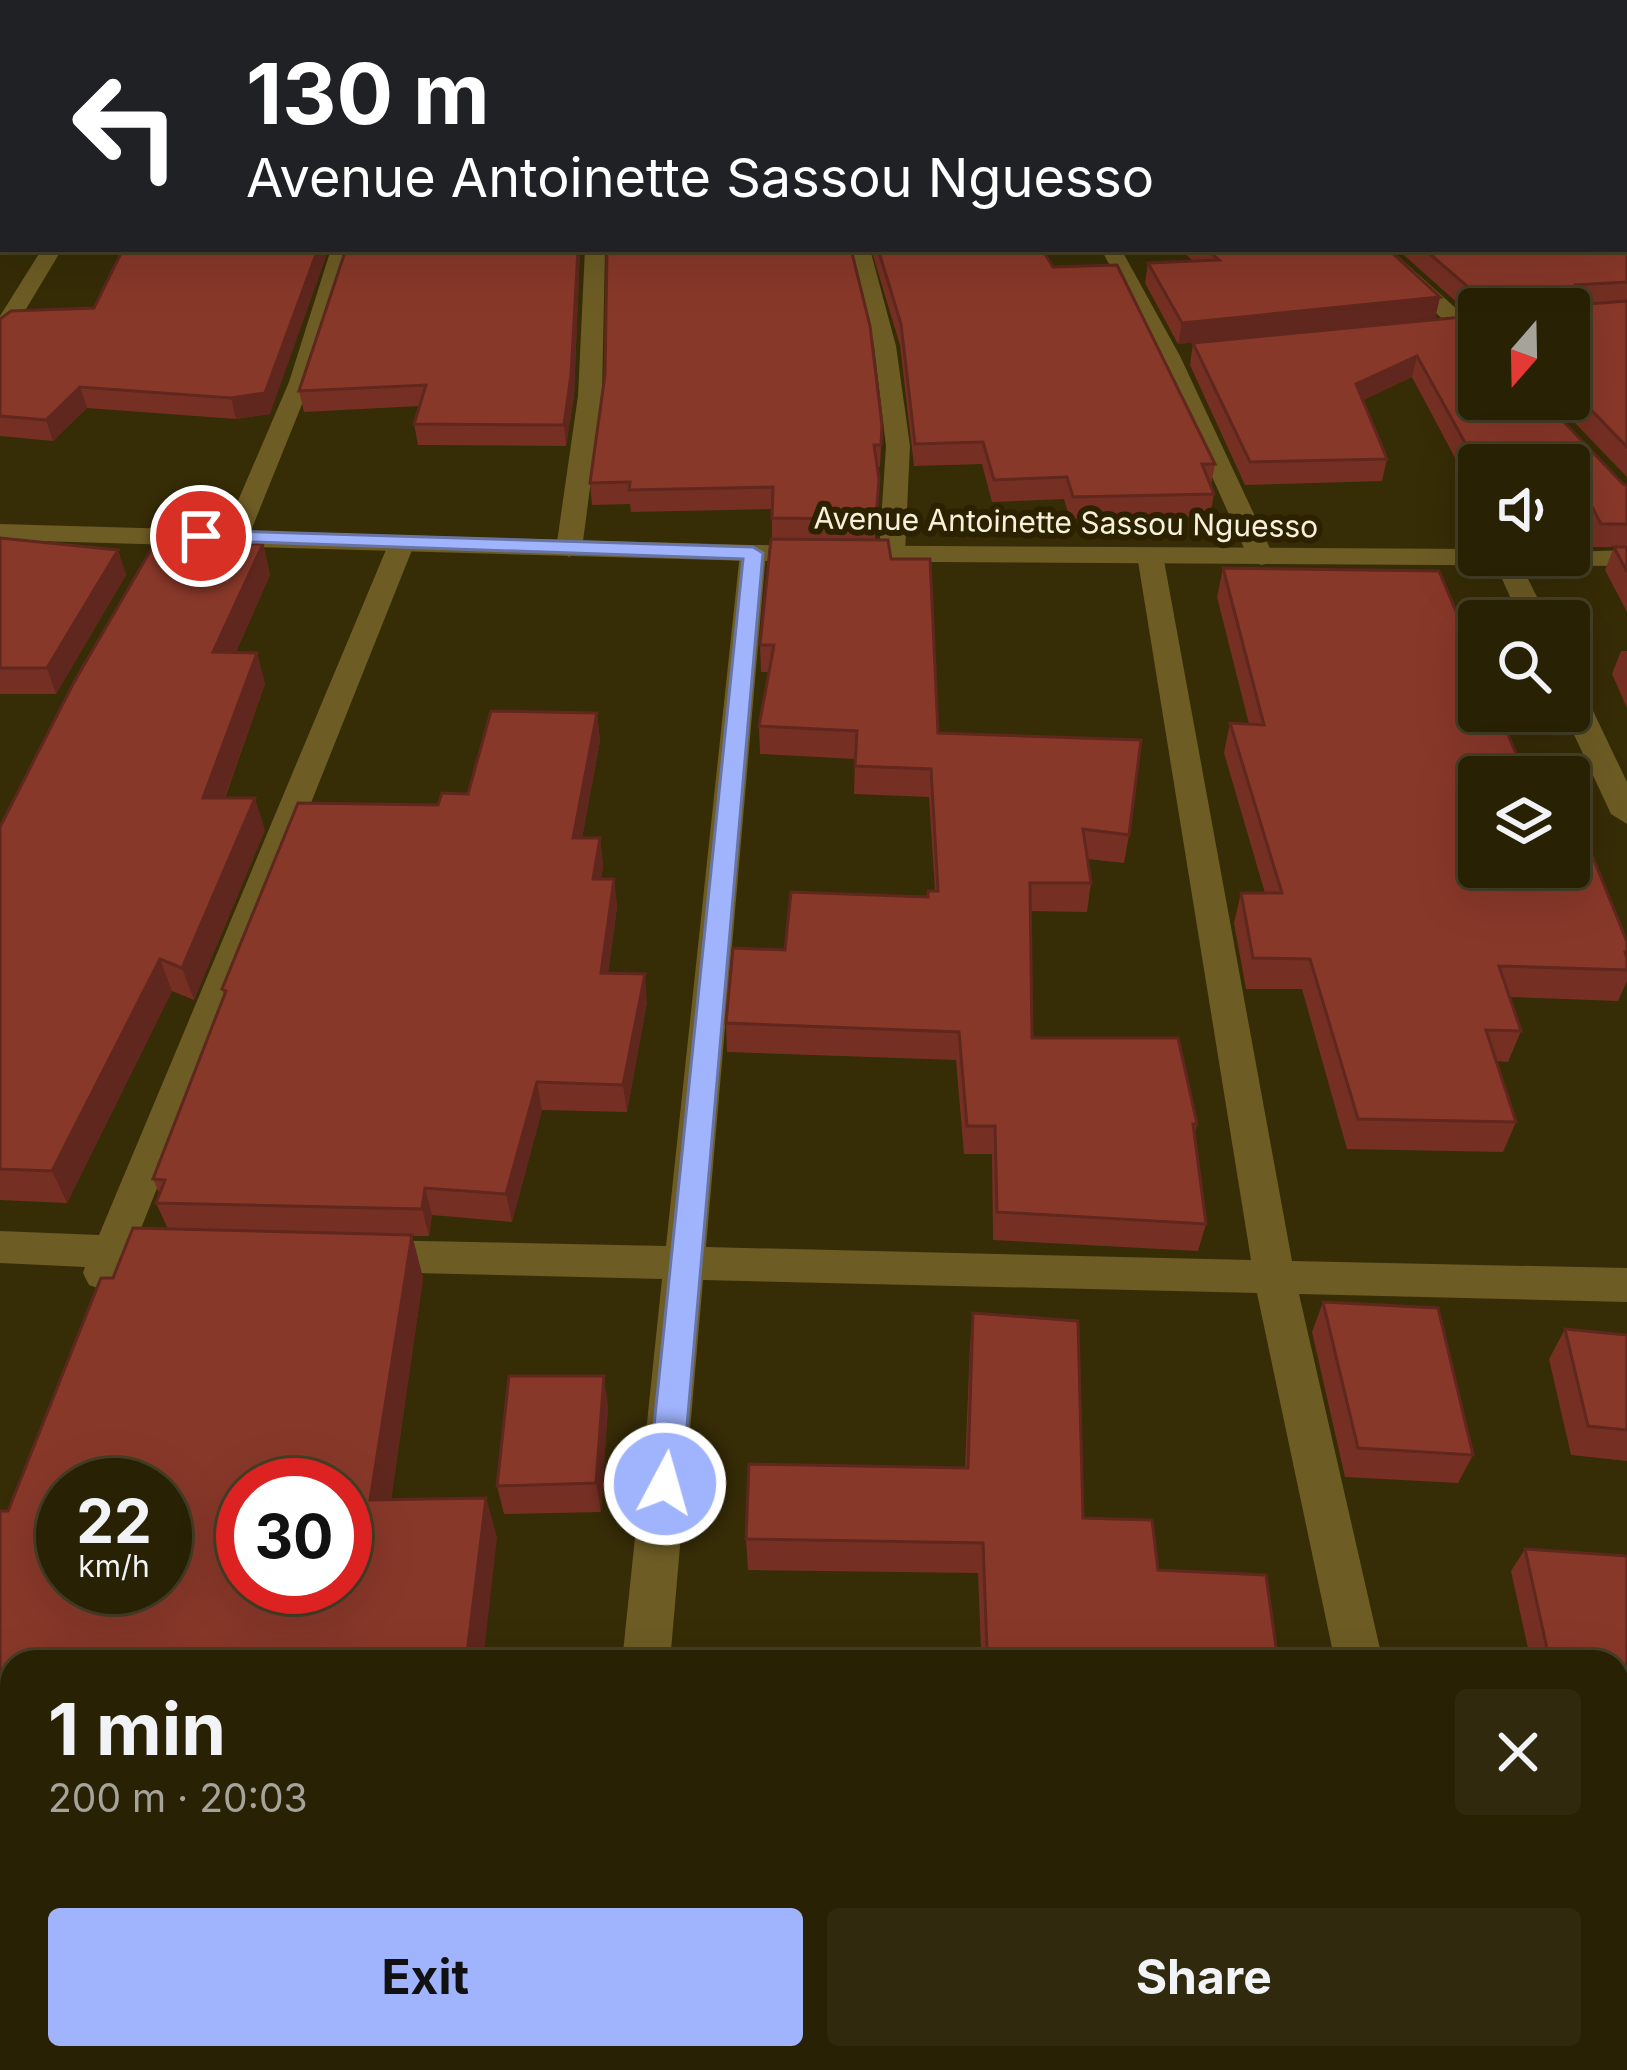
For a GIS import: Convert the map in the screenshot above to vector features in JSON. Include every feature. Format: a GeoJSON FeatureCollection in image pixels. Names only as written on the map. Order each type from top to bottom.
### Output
{"type":"FeatureCollection","features":[{"type":"Feature","properties":{"kind":"street"},"geometry":{"type":"LineString","coordinates":[[0,334],[50,252]]}},
{"type":"Feature","properties":{"kind":"street"},"geometry":{"type":"LineString","coordinates":[[235,538],[300,382],[340,252]]}},
{"type":"Feature","properties":{"kind":"street"},"geometry":{"type":"LineString","coordinates":[[569,549],[590,396],[595,252]]}},
{"type":"Feature","properties":{"kind":"street"},"geometry":{"type":"LineString","coordinates":[[861,252],[885,346],[898,446],[892,553]]}},
{"type":"Feature","properties":{"kind":"street"},"geometry":{"type":"LineString","coordinates":[[1113,252],[1180,355],[1262,557]]}},
{"type":"Feature","properties":{"kind":"street"},"geometry":{"type":"LineString","coordinates":[[1382,252],[1458,316]]}},
{"type":"Feature","properties":{"kind":"street"},"geometry":{"type":"LineString","coordinates":[[1419,331],[1458,330]]}},
{"type":"Feature","properties":{"kind":"street","name":"Avenue Antoinette Sassou Nguesso"},"geometry":{"type":"LineString","coordinates":[[0,532],[753,553],[1458,559]]}},
{"type":"Feature","properties":{"kind":"street"},"geometry":{"type":"LineString","coordinates":[[146,573],[168,534]]}},
{"type":"Feature","properties":{"kind":"street"},"geometry":{"type":"LineString","coordinates":[[94,1296],[401,545]]}},
{"type":"Feature","properties":{"kind":"street"},"geometry":{"type":"LineString","coordinates":[[647,1650],[753,553]]}},
{"type":"Feature","properties":{"kind":"street"},"geometry":{"type":"LineString","coordinates":[[1150,555],[1275,1280],[1356,1650]]}},
{"type":"Feature","properties":{"kind":"street","name":"Avenue Antoinette Sassou Nguesso"},"geometry":{"type":"LineString","coordinates":[[1590,559],[1627,558]]}},
{"type":"Feature","properties":{"kind":"street"},"geometry":{"type":"LineString","coordinates":[[1588,732],[1627,814]]}},
{"type":"Feature","properties":{"kind":"street"},"geometry":{"type":"LineString","coordinates":[[0,1246],[203,1254]]}},
{"type":"Feature","properties":{"kind":"street"},"geometry":{"type":"LineString","coordinates":[[342,1256],[1627,1285]]}},
{"type":"Feature","properties":{"kind":"building"},"geometry":{"type":"Polygon","coordinates":[[[122,252],[317,252],[265,393],[231,398],[80,387],[46,420],[0,416],[0,319],[11,311],[94,308],[122,252]]]}},
{"type":"Feature","properties":{"kind":"building"},"geometry":{"type":"Polygon","coordinates":[[[345,252],[578,252],[564,425],[414,424],[426,385],[299,391],[345,252]]]}},
{"type":"Feature","properties":{"kind":"building"},"geometry":{"type":"Polygon","coordinates":[[[607,252],[852,252],[870,326],[882,425],[881,445],[874,445],[879,479],[876,519],[772,518],[773,487],[629,490],[630,482],[590,483],[605,375],[607,252]]]}},
{"type":"Feature","properties":{"kind":"building"},"geometry":{"type":"Polygon","coordinates":[[[879,252],[1044,252],[1053,267],[1117,265],[1215,464],[1202,464],[1214,494],[1073,497],[1067,477],[994,480],[983,442],[915,444],[901,324],[879,252]]]}},
{"type":"Feature","properties":{"kind":"building"},"geometry":{"type":"Polygon","coordinates":[[[1210,252],[1391,252],[1440,297],[1182,323],[1148,263],[1219,260],[1210,252]]]}},
{"type":"Feature","properties":{"kind":"building"},"geometry":{"type":"Polygon","coordinates":[[[1427,252],[1627,252],[1627,282],[1574,288],[1469,288],[1427,252]]]}},
{"type":"Feature","properties":{"kind":"building"},"geometry":{"type":"Polygon","coordinates":[[[1627,301],[1627,447],[1590,409],[1590,304],[1627,301]]]}},
{"type":"Feature","properties":{"kind":"building"},"geometry":{"type":"Polygon","coordinates":[[[1458,317],[1458,420],[1562,420],[1585,444],[1466,444],[1417,356],[1356,384],[1387,459],[1250,462],[1193,343],[1458,317]]]}},
{"type":"Feature","properties":{"kind":"building"},"geometry":{"type":"Polygon","coordinates":[[[1590,449],[1627,485],[1627,524],[1601,524],[1590,503],[1590,449]]]}},
{"type":"Feature","properties":{"kind":"building"},"geometry":{"type":"Polygon","coordinates":[[[0,538],[118,550],[47,668],[0,668],[0,538]]]}},
{"type":"Feature","properties":{"kind":"building"},"geometry":{"type":"Polygon","coordinates":[[[771,539],[888,540],[891,559],[930,559],[938,733],[1141,740],[1129,835],[1083,829],[1091,883],[1030,883],[1032,1038],[1178,1038],[1197,1124],[1193,1124],[1206,1224],[997,1212],[995,1126],[967,1126],[959,1032],[726,1023],[733,948],[785,950],[791,892],[928,897],[928,891],[938,891],[931,769],[855,766],[857,731],[759,726],[774,645],[760,645],[771,539]]]}},
{"type":"Feature","properties":{"kind":"building"},"geometry":{"type":"Polygon","coordinates":[[[171,544],[263,544],[213,652],[257,653],[203,798],[255,798],[182,968],[160,959],[52,1171],[0,1169],[0,827],[73,684],[152,548],[168,550],[171,544]]]}},
{"type":"Feature","properties":{"kind":"building"},"geometry":{"type":"Polygon","coordinates":[[[1614,547],[1627,547],[1627,572],[1614,547]]]}},
{"type":"Feature","properties":{"kind":"building"},"geometry":{"type":"Polygon","coordinates":[[[1223,568],[1439,571],[1458,616],[1458,732],[1507,732],[1517,756],[1458,756],[1458,888],[1590,888],[1590,850],[1627,942],[1627,970],[1499,966],[1521,1031],[1486,1030],[1516,1122],[1358,1119],[1310,959],[1253,958],[1241,893],[1282,893],[1230,723],[1264,725],[1223,568]]]}},
{"type":"Feature","properties":{"kind":"building"},"geometry":{"type":"Polygon","coordinates":[[[491,711],[597,713],[573,838],[600,838],[593,879],[614,879],[601,973],[645,974],[623,1085],[537,1082],[506,1194],[425,1188],[422,1209],[156,1203],[165,1180],[153,1179],[226,991],[222,989],[298,803],[438,805],[442,793],[468,794],[491,711]]]}},
{"type":"Feature","properties":{"kind":"building"},"geometry":{"type":"Polygon","coordinates":[[[133,1228],[412,1235],[372,1487],[372,1458],[216,1458],[216,1614],[372,1614],[372,1500],[486,1498],[467,1650],[0,1650],[0,1511],[8,1511],[101,1278],[113,1278],[133,1228]]]}},
{"type":"Feature","properties":{"kind":"building"},"geometry":{"type":"Polygon","coordinates":[[[1323,1302],[1438,1308],[1473,1455],[1358,1448],[1323,1302]]]}},
{"type":"Feature","properties":{"kind":"building"},"geometry":{"type":"Polygon","coordinates":[[[973,1313],[1078,1321],[1083,1518],[1152,1520],[1158,1570],[1266,1575],[1276,1650],[987,1650],[983,1543],[746,1539],[749,1464],[968,1468],[973,1313]]]}},
{"type":"Feature","properties":{"kind":"building"},"geometry":{"type":"Polygon","coordinates":[[[1565,1329],[1627,1335],[1627,1430],[1588,1426],[1565,1329]]]}},
{"type":"Feature","properties":{"kind":"building"},"geometry":{"type":"Polygon","coordinates":[[[509,1376],[604,1376],[596,1483],[497,1486],[509,1376]]]}},
{"type":"Feature","properties":{"kind":"building"},"geometry":{"type":"Polygon","coordinates":[[[1525,1549],[1627,1556],[1627,1650],[1547,1650],[1525,1549]]]}},
{"type":"Feature","properties":{"kind":"route"},"geometry":{"type":"LineString","coordinates":[[201,536],[753,553],[665,1484]]}}]}
